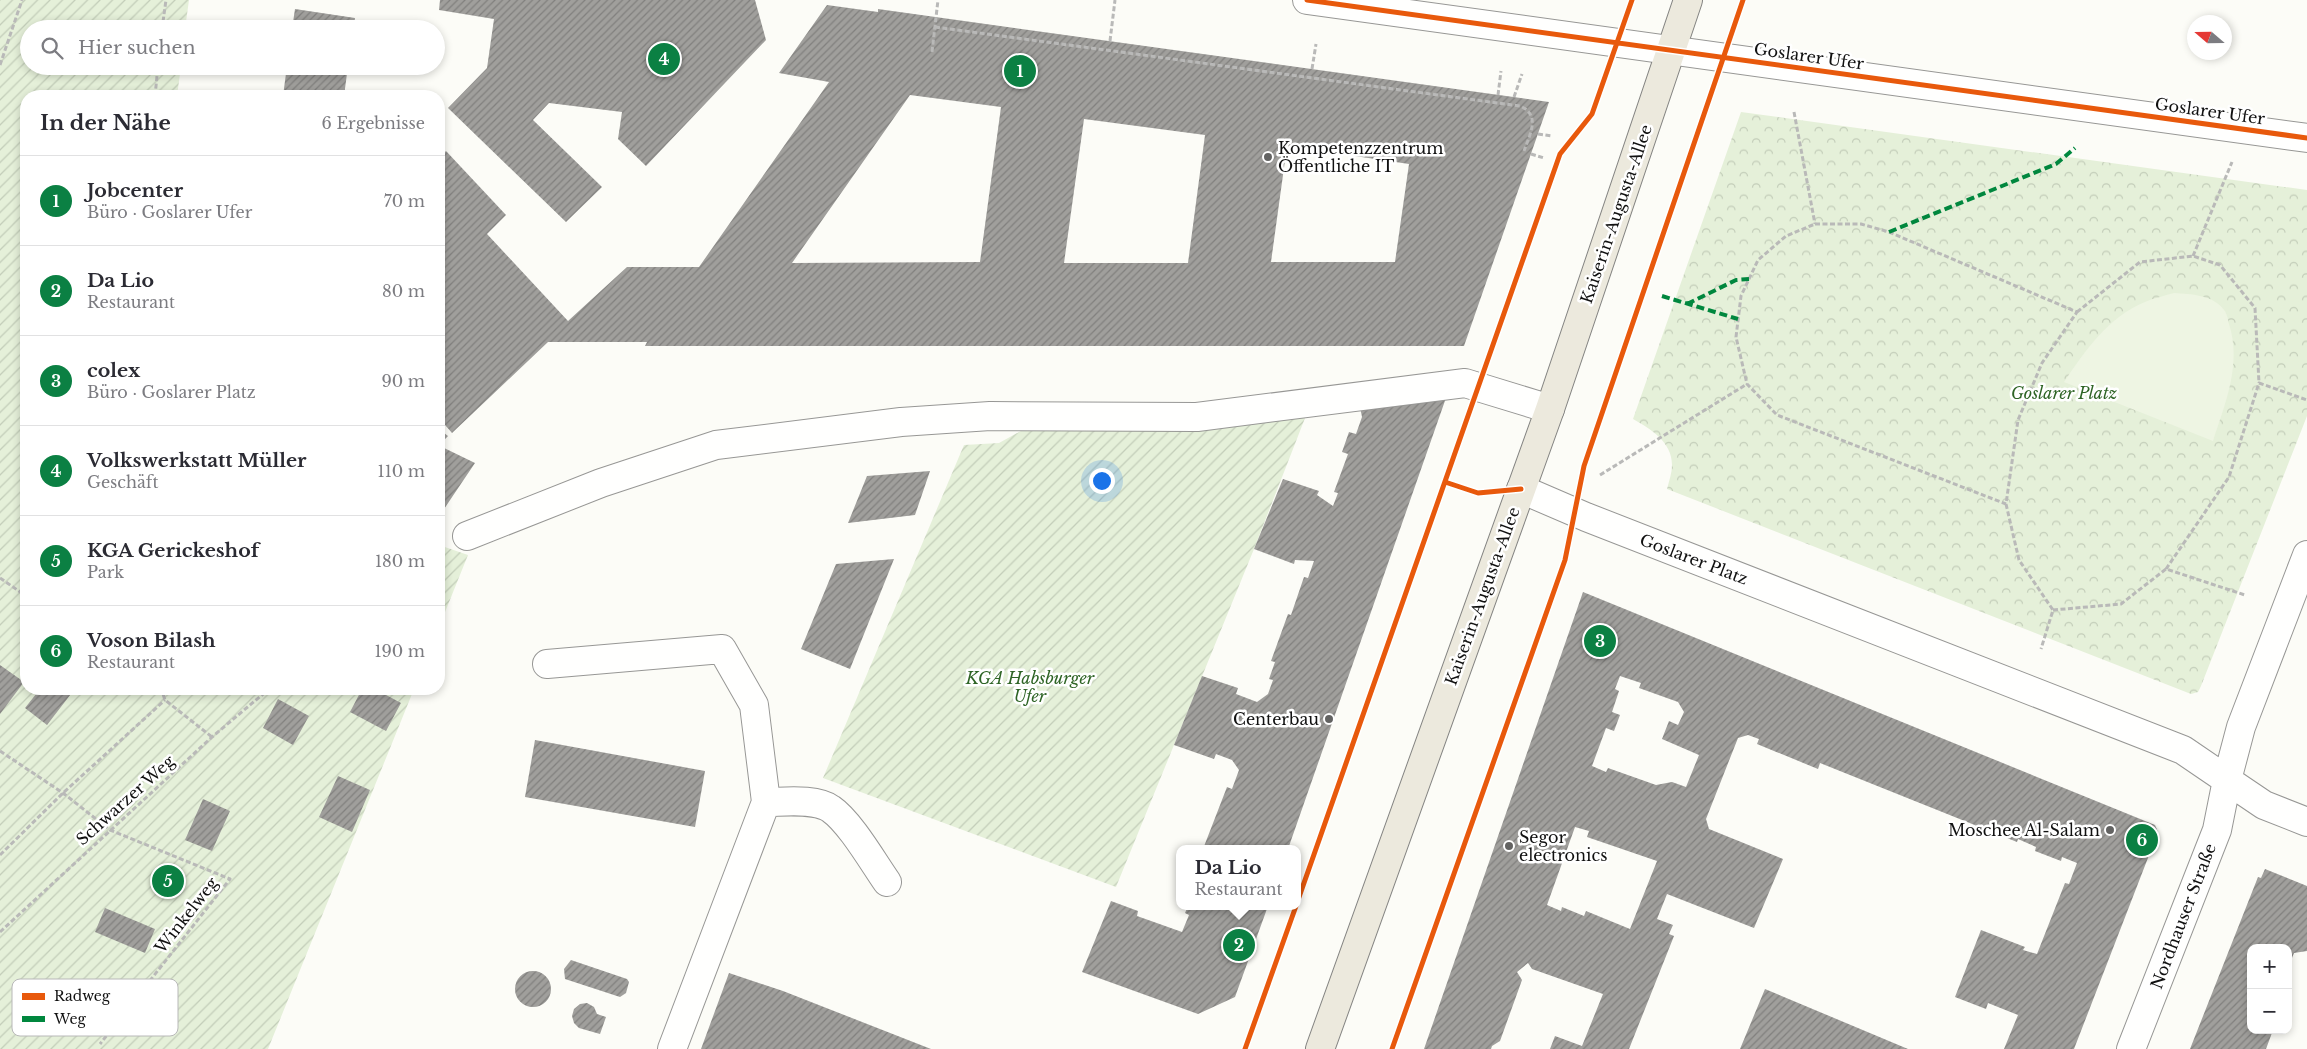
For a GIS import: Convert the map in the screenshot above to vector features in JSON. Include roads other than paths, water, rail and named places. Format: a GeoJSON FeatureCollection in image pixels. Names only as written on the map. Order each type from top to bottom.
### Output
{"type":"FeatureCollection","features":[{"type":"Feature","properties":{"kind":"main road","name":"Kaiserin-Augusta-Allee"},"geometry":{"type":"LineString","coordinates":[[1320,1049],[1550,409],[1688,0]]}},
{"type":"Feature","properties":{"kind":"street","name":"Goslarer Ufer"},"geometry":{"type":"LineString","coordinates":[[1307,0],[2307,138]]}},
{"type":"Feature","properties":{"kind":"street"},"geometry":{"type":"LineString","coordinates":[[467,536],[601,483],[716,445],[891,423],[990,416],[1197,417],[1465,383],[1550,409]]}},
{"type":"Feature","properties":{"kind":"street","name":"Goslarer Platz"},"geometry":{"type":"LineString","coordinates":[[1521,489],[2183,750],[2264,805],[2307,822]]}},
{"type":"Feature","properties":{"kind":"street"},"geometry":{"type":"LineString","coordinates":[[2227,780],[2241,727],[2307,555]]}},
{"type":"Feature","properties":{"kind":"street"},"geometry":{"type":"LineString","coordinates":[[547,664],[722,650],[754,705],[766,802],[672,1049]]}},
{"type":"Feature","properties":{"kind":"street","name":"Nordhauser Straße"},"geometry":{"type":"LineString","coordinates":[[2130,1049],[2217,830],[2227,780]]}},
{"type":"Feature","properties":{"kind":"street"},"geometry":{"type":"LineString","coordinates":[[766,802],[807,802],[830,808],[848,827],[888,882]]}},
{"type":"Feature","properties":{"kind":"place","name":"Volkswerkstatt Müller"},"geometry":{"type":"Point","coordinates":[664,59]}},
{"type":"Feature","properties":{"kind":"place","name":"Jobcenter"},"geometry":{"type":"Point","coordinates":[1020,71]}},
{"type":"Feature","properties":{"kind":"place","name":"Kompetenzzentrum Öffentliche IT"},"geometry":{"type":"Point","coordinates":[1268,157]}},
{"type":"Feature","properties":{"kind":"place","name":"colex"},"geometry":{"type":"Point","coordinates":[1600,641]}},
{"type":"Feature","properties":{"kind":"place","name":"Centerbau"},"geometry":{"type":"Point","coordinates":[1329,719]}},
{"type":"Feature","properties":{"kind":"place","name":"Moschee Al-Salam"},"geometry":{"type":"Point","coordinates":[2110,830]}},
{"type":"Feature","properties":{"kind":"place","name":"Voson Bilash"},"geometry":{"type":"Point","coordinates":[2142,840]}},
{"type":"Feature","properties":{"kind":"place","name":"Segor electronics"},"geometry":{"type":"Point","coordinates":[1509,846]}},
{"type":"Feature","properties":{"kind":"place","name":"KGA Gerickeshof"},"geometry":{"type":"Point","coordinates":[168,881]}},
{"type":"Feature","properties":{"kind":"place","name":"Da Lio"},"geometry":{"type":"Point","coordinates":[1239,945]}},
{"type":"Feature","properties":{"kind":"park label","name":"KGA Habsburger Ufer"},"geometry":{"type":"Point","coordinates":[1030,687]}}]}
